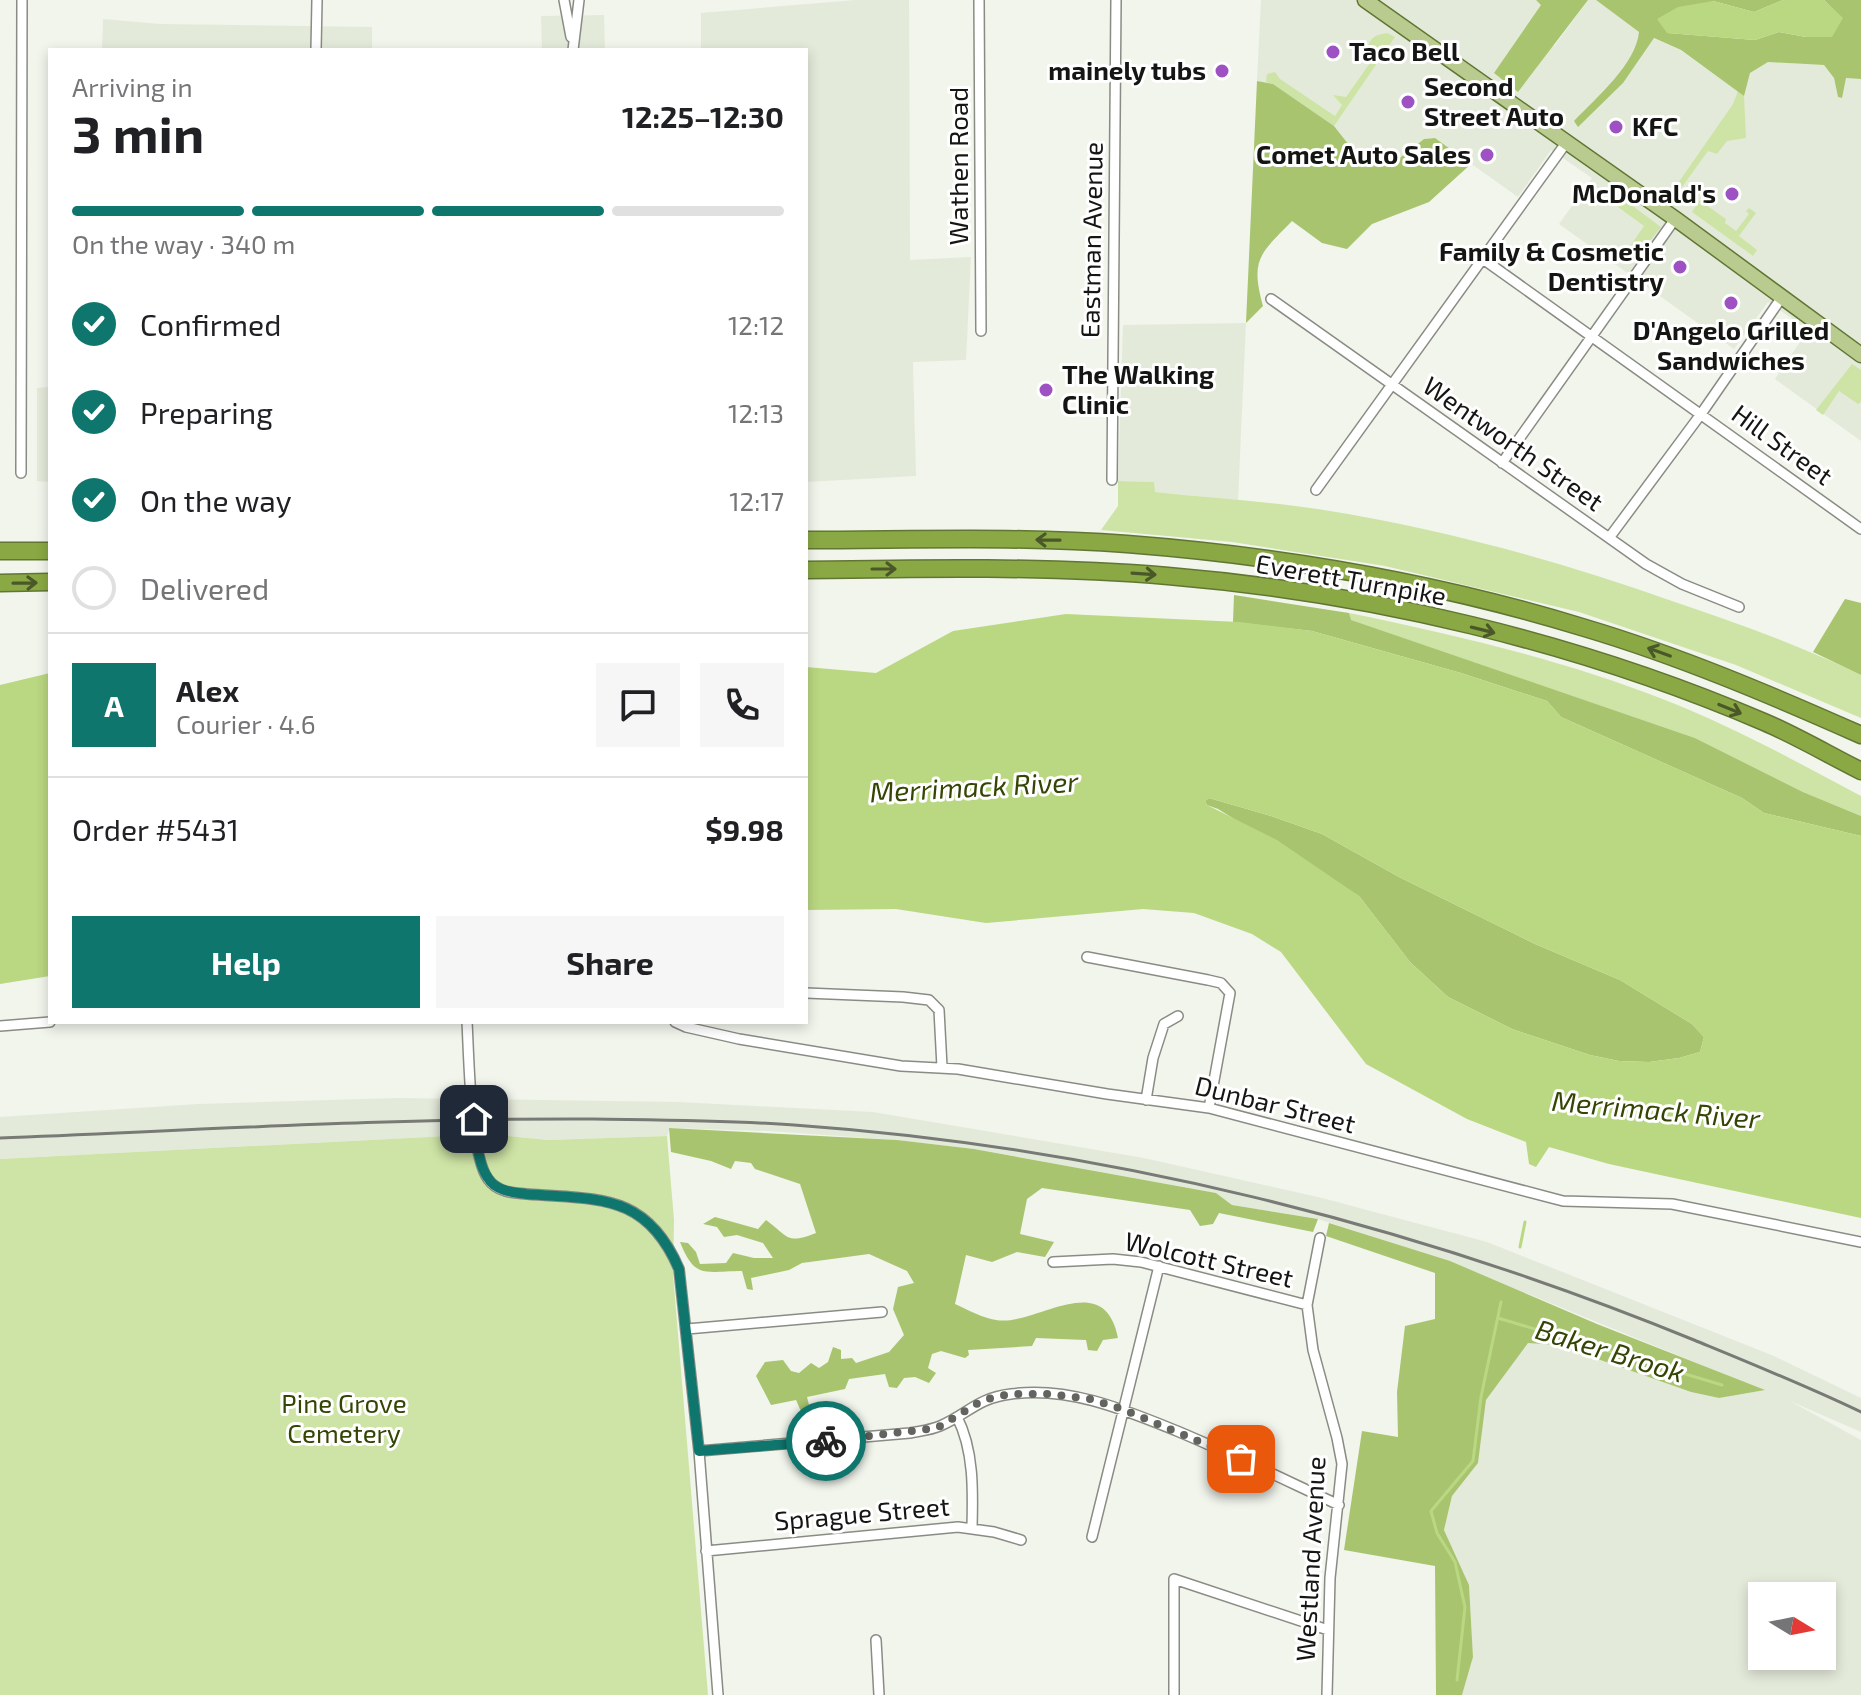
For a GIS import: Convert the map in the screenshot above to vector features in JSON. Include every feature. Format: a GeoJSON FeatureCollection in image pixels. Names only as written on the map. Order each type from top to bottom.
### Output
{"type":"FeatureCollection","features":[{"type":"Feature","properties":{"kind":"highway","name":"Everett Turnpike"},"geometry":{"type":"LineString","coordinates":[[808,540],[1087,542],[1220,553],[1345,571],[1480,599],[1586,628],[1715,673],[1861,735]]}},
{"type":"Feature","properties":{"kind":"highway"},"geometry":{"type":"LineString","coordinates":[[0,551],[48,551]]}},
{"type":"Feature","properties":{"kind":"highway","name":"Everett Turnpike"},"geometry":{"type":"LineString","coordinates":[[808,570],[1099,572],[1168,576],[1304,593],[1412,613],[1506,636],[1638,675],[1766,723],[1861,773]]}},
{"type":"Feature","properties":{"kind":"highway"},"geometry":{"type":"LineString","coordinates":[[0,583],[48,582]]}},
{"type":"Feature","properties":{"kind":"main road"},"geometry":{"type":"LineString","coordinates":[[1365,0],[1861,355]]}},
{"type":"Feature","properties":{"kind":"street"},"geometry":{"type":"LineString","coordinates":[[21,473],[22,0]]}},
{"type":"Feature","properties":{"kind":"street"},"geometry":{"type":"LineString","coordinates":[[316,48],[317,0]]}},
{"type":"Feature","properties":{"kind":"street"},"geometry":{"type":"LineString","coordinates":[[564,0],[573,47]]}},
{"type":"Feature","properties":{"kind":"street"},"geometry":{"type":"LineString","coordinates":[[573,47],[579,0]]}},
{"type":"Feature","properties":{"kind":"street","name":"Wathen Road"},"geometry":{"type":"LineString","coordinates":[[979,0],[981,331]]}},
{"type":"Feature","properties":{"kind":"street","name":"Eastman Avenue"},"geometry":{"type":"LineString","coordinates":[[1112,480],[1116,0]]}},
{"type":"Feature","properties":{"kind":"street"},"geometry":{"type":"LineString","coordinates":[[1316,490],[1566,143]]}},
{"type":"Feature","properties":{"kind":"street"},"geometry":{"type":"LineString","coordinates":[[1502,463],[1675,219]]}},
{"type":"Feature","properties":{"kind":"street","name":"Hill Street"},"geometry":{"type":"LineString","coordinates":[[1483,259],[1861,529]]}},
{"type":"Feature","properties":{"kind":"street"},"geometry":{"type":"LineString","coordinates":[[1609,538],[1701,414],[1782,297]]}},
{"type":"Feature","properties":{"kind":"street","name":"Wentworth Street"},"geometry":{"type":"LineString","coordinates":[[1271,299],[1669,578],[1739,607]]}},
{"type":"Feature","properties":{"kind":"street"},"geometry":{"type":"LineString","coordinates":[[1087,957],[1221,983],[1230,993],[1209,1108]]}},
{"type":"Feature","properties":{"kind":"street"},"geometry":{"type":"LineString","coordinates":[[808,993],[929,1000],[939,1010],[942,1067]]}},
{"type":"Feature","properties":{"kind":"street"},"geometry":{"type":"LineString","coordinates":[[1146,1100],[1159,1036],[1164,1024],[1178,1016]]}},
{"type":"Feature","properties":{"kind":"street"},"geometry":{"type":"LineString","coordinates":[[0,1026],[48,1022]]}},
{"type":"Feature","properties":{"kind":"street"},"geometry":{"type":"LineString","coordinates":[[467,1024],[474,1119],[480,1158],[489,1181],[504,1191],[622,1205],[636,1212],[659,1234],[671,1250],[679,1269],[699,1451],[718,1695]]}},
{"type":"Feature","properties":{"kind":"street","name":"Dunbar Street"},"geometry":{"type":"LineString","coordinates":[[679,1024],[739,1039],[901,1066],[942,1067],[1209,1108],[1563,1201],[1672,1204],[1861,1242]]}},
{"type":"Feature","properties":{"kind":"street","name":"Westland Avenue"},"geometry":{"type":"LineString","coordinates":[[1320,1238],[1307,1305],[1313,1350],[1342,1464],[1330,1578],[1327,1695]]}},
{"type":"Feature","properties":{"kind":"street","name":"Wolcott Street"},"geometry":{"type":"LineString","coordinates":[[1053,1262],[1113,1259],[1159,1266],[1307,1305]]}},
{"type":"Feature","properties":{"kind":"street"},"geometry":{"type":"LineString","coordinates":[[1092,1537],[1159,1266]]}},
{"type":"Feature","properties":{"kind":"street"},"geometry":{"type":"LineString","coordinates":[[687,1329],[882,1312]]}},
{"type":"Feature","properties":{"kind":"street"},"geometry":{"type":"LineString","coordinates":[[699,1451],[910,1433],[937,1428],[983,1400],[1023,1393],[1090,1399],[1122,1409],[1217,1447],[1339,1505]]}},
{"type":"Feature","properties":{"kind":"street"},"geometry":{"type":"LineString","coordinates":[[957,1417],[967,1443],[971,1471],[972,1527]]}},
{"type":"Feature","properties":{"kind":"street","name":"Sprague Street"},"geometry":{"type":"LineString","coordinates":[[706,1551],[972,1527],[1021,1540]]}},
{"type":"Feature","properties":{"kind":"street"},"geometry":{"type":"LineString","coordinates":[[1174,1695],[1174,1579],[1328,1630]]}},
{"type":"Feature","properties":{"kind":"street"},"geometry":{"type":"LineString","coordinates":[[876,1640],[879,1695]]}},
{"type":"Feature","properties":{"kind":"shaded area"},"geometry":{"type":"Polygon","coordinates":[[[855,0],[909,0],[910,260],[971,257],[966,360],[913,362],[916,476],[808,482],[808,48],[701,48],[701,13],[855,0]]]}},
{"type":"Feature","properties":{"kind":"shaded area"},"geometry":{"type":"Polygon","coordinates":[[[1261,0],[1536,0],[1542,4],[1495,73],[1555,45],[1588,0],[1596,0],[1639,32],[1680,50],[1744,95],[1750,73],[1768,62],[1824,65],[1834,78],[1838,97],[1841,98],[1846,78],[1861,79],[1861,441],[1775,379],[1808,330],[1768,302],[1734,349],[1559,224],[1592,178],[1551,150],[1518,197],[1435,138],[1424,139],[1397,160],[1367,158],[1349,145],[1334,126],[1273,84],[1257,81],[1261,0]]]}},
{"type":"Feature","properties":{"kind":"shaded area"},"geometry":{"type":"Polygon","coordinates":[[[1536,0],[1588,0],[1518,92],[1494,73],[1541,5],[1536,0]]]}},
{"type":"Feature","properties":{"kind":"shaded area"},"geometry":{"type":"Polygon","coordinates":[[[1596,0],[1783,0],[1754,12],[1713,1],[1668,33],[1755,40],[1779,32],[1806,37],[1842,18],[1824,0],[1861,0],[1861,79],[1846,78],[1842,98],[1838,97],[1834,78],[1824,65],[1768,62],[1750,73],[1744,96],[1681,50],[1654,38],[1623,83],[1578,127],[1574,121],[1623,68],[1631,56],[1639,32],[1596,0]]]}},
{"type":"Feature","properties":{"kind":"shaded area"},"geometry":{"type":"Polygon","coordinates":[[[604,15],[605,48],[542,48],[541,16],[604,15]]]}},
{"type":"Feature","properties":{"kind":"shaded area"},"geometry":{"type":"Polygon","coordinates":[[[103,19],[160,24],[372,27],[372,48],[102,48],[103,19]]]}},
{"type":"Feature","properties":{"kind":"shaded area"},"geometry":{"type":"Polygon","coordinates":[[[1257,81],[1273,84],[1334,126],[1349,145],[1367,158],[1397,160],[1424,139],[1435,138],[1471,164],[1429,202],[1372,224],[1347,249],[1322,243],[1292,221],[1261,258],[1258,278],[1263,306],[1246,323],[1257,81]]]}},
{"type":"Feature","properties":{"kind":"shaded area"},"geometry":{"type":"Polygon","coordinates":[[[1246,323],[1238,500],[1154,492],[1153,482],[1118,481],[1123,325],[1246,323]]]}},
{"type":"Feature","properties":{"kind":"shaded area"},"geometry":{"type":"Polygon","coordinates":[[[48,387],[48,482],[37,481],[37,388],[48,387]]]}},
{"type":"Feature","properties":{"kind":"shaded area"},"geometry":{"type":"Polygon","coordinates":[[[1234,595],[1349,613],[1351,620],[1695,738],[1803,792],[1861,816],[1861,836],[1764,813],[1742,798],[1561,717],[1547,701],[1312,631],[1233,622],[1234,595]]]}},
{"type":"Feature","properties":{"kind":"shaded area"},"geometry":{"type":"Polygon","coordinates":[[[1845,599],[1861,603],[1861,675],[1813,652],[1845,599]]]}},
{"type":"Feature","properties":{"kind":"shaded area"},"geometry":{"type":"Polygon","coordinates":[[[1209,798],[1322,834],[1399,877],[1535,944],[1620,980],[1692,1024],[1704,1037],[1700,1052],[1649,1062],[1619,1061],[1590,1055],[1512,1029],[1448,997],[1410,962],[1359,896],[1207,805],[1205,801],[1209,798]]]}},
{"type":"Feature","properties":{"kind":"shaded area"},"geometry":{"type":"Polygon","coordinates":[[[397,1098],[679,1102],[873,1112],[1144,1158],[1322,1198],[1487,1242],[1774,1356],[1861,1398],[1861,1432],[1790,1401],[1861,1440],[1861,1695],[1462,1695],[1473,1657],[1469,1585],[1444,1530],[1452,1496],[1478,1463],[1486,1400],[1528,1342],[1558,1345],[1691,1392],[1719,1398],[1760,1389],[1450,1262],[1318,1219],[1232,1205],[1216,1193],[974,1149],[897,1140],[670,1128],[667,1136],[548,1140],[487,1134],[0,1159],[0,1117],[198,1104],[397,1098]]]}},
{"type":"Feature","properties":{"kind":"shaded area"},"geometry":{"type":"Polygon","coordinates":[[[669,1128],[897,1140],[974,1149],[1216,1193],[1232,1205],[1318,1219],[1313,1232],[1219,1213],[1213,1224],[1200,1226],[1190,1210],[1042,1188],[1027,1199],[1020,1234],[1054,1242],[1045,1257],[1017,1252],[992,1262],[966,1255],[955,1304],[996,1320],[1012,1320],[1066,1305],[1084,1303],[1099,1306],[1110,1317],[1118,1338],[1103,1340],[1097,1351],[1088,1350],[1086,1340],[1036,1338],[1032,1346],[968,1350],[969,1355],[965,1358],[941,1351],[932,1354],[928,1368],[936,1373],[929,1383],[915,1377],[904,1378],[897,1388],[889,1387],[885,1374],[849,1379],[845,1389],[807,1397],[813,1421],[804,1418],[796,1400],[771,1405],[756,1376],[765,1362],[783,1360],[791,1371],[799,1373],[811,1363],[819,1368],[828,1362],[833,1347],[841,1350],[841,1359],[852,1358],[856,1363],[889,1352],[904,1335],[893,1309],[898,1287],[914,1283],[907,1271],[869,1254],[802,1263],[789,1270],[751,1278],[753,1290],[747,1289],[742,1271],[710,1272],[696,1268],[680,1242],[688,1243],[696,1252],[700,1264],[726,1263],[733,1253],[773,1258],[763,1243],[737,1235],[724,1237],[717,1227],[703,1224],[715,1217],[758,1229],[766,1220],[793,1238],[816,1233],[800,1184],[755,1169],[751,1163],[735,1161],[731,1169],[671,1152],[669,1128]]]}},
{"type":"Feature","properties":{"kind":"shaded area"},"geometry":{"type":"Polygon","coordinates":[[[1329,1223],[1450,1261],[1597,1324],[1765,1390],[1719,1398],[1691,1392],[1558,1345],[1528,1343],[1486,1400],[1478,1463],[1452,1496],[1444,1530],[1469,1585],[1473,1657],[1462,1695],[1436,1695],[1435,1566],[1344,1550],[1362,1431],[1398,1437],[1397,1392],[1405,1326],[1435,1319],[1435,1273],[1326,1236],[1329,1223]]]}},
{"type":"Feature","properties":{"kind":"green space"},"geometry":{"type":"Polygon","coordinates":[[[1387,33],[1395,37],[1334,126],[1266,82],[1267,74],[1275,72],[1280,79],[1335,116],[1342,105],[1333,95],[1346,97],[1377,53],[1367,50],[1371,39],[1387,33]]]}},
{"type":"Feature","properties":{"kind":"green space"},"geometry":{"type":"Polygon","coordinates":[[[1738,91],[1744,96],[1746,138],[1727,141],[1717,154],[1708,151],[1677,194],[1686,198],[1677,204],[1670,202],[1672,198],[1666,192],[1676,186],[1733,104],[1738,91]]]}},
{"type":"Feature","properties":{"kind":"green space"},"geometry":{"type":"Polygon","coordinates":[[[1618,195],[1661,227],[1635,260],[1624,255],[1644,226],[1618,207],[1613,200],[1618,195]]]}},
{"type":"Feature","properties":{"kind":"green space"},"geometry":{"type":"Polygon","coordinates":[[[1712,196],[1706,205],[1726,219],[1725,223],[1736,231],[1749,214],[1746,211],[1749,208],[1756,213],[1739,236],[1757,250],[1753,256],[1692,212],[1699,201],[1712,196]]]}},
{"type":"Feature","properties":{"kind":"green space"},"geometry":{"type":"Polygon","coordinates":[[[1852,364],[1861,370],[1861,402],[1858,404],[1839,391],[1823,415],[1816,410],[1852,364]]]}},
{"type":"Feature","properties":{"kind":"green space"},"geometry":{"type":"Polygon","coordinates":[[[1118,481],[1154,482],[1155,492],[1282,504],[1368,518],[1498,547],[1627,585],[1742,625],[1861,675],[1861,718],[1736,665],[1579,612],[1385,566],[1232,542],[1101,530],[1118,506],[1118,481]]]}},
{"type":"Feature","properties":{"kind":"green space"},"geometry":{"type":"Polygon","coordinates":[[[1349,613],[1509,650],[1665,700],[1740,733],[1861,796],[1861,816],[1803,792],[1695,738],[1350,620],[1349,613]]]}},
{"type":"Feature","properties":{"kind":"green space","name":"Pine Grove Cemetery"},"geometry":{"type":"Polygon","coordinates":[[[487,1134],[548,1140],[667,1136],[674,1220],[673,1274],[708,1695],[0,1695],[0,1159],[487,1134]]]}},
{"type":"Feature","properties":{"kind":"water"},"geometry":{"type":"Polygon","coordinates":[[[1783,0],[1824,0],[1843,18],[1832,37],[1806,37],[1779,32],[1755,40],[1667,33],[1657,19],[1678,7],[1713,1],[1754,12],[1783,0]]]}},
{"type":"Feature","properties":{"kind":"water","name":"Merrimack River"},"geometry":{"type":"Polygon","coordinates":[[[1066,614],[1239,622],[1312,631],[1547,701],[1561,717],[1742,798],[1764,813],[1861,836],[1861,1218],[1609,1164],[1549,1147],[1536,1167],[1529,1164],[1526,1142],[1467,1119],[1366,1064],[1281,952],[1252,934],[1194,913],[1143,909],[986,923],[896,909],[808,910],[808,667],[876,673],[953,631],[1066,614]],[[1209,798],[1205,801],[1207,805],[1277,840],[1359,896],[1410,962],[1448,997],[1512,1029],[1590,1055],[1619,1061],[1649,1062],[1700,1052],[1704,1037],[1692,1024],[1620,980],[1535,944],[1399,877],[1322,834],[1209,798]]]}},
{"type":"Feature","properties":{"kind":"water"},"geometry":{"type":"Polygon","coordinates":[[[48,673],[48,976],[0,984],[0,685],[48,673]]]}},
{"type":"Feature","properties":{"kind":"waterway","name":"Baker Brook"},"geometry":{"type":"LineString","coordinates":[[1520,1247],[1525,1222]]}},
{"type":"Feature","properties":{"kind":"waterway","name":"Baker Brook"},"geometry":{"type":"LineString","coordinates":[[1457,1680],[1465,1607],[1455,1562],[1437,1533],[1431,1511],[1473,1461],[1481,1397],[1501,1302]]}},
{"type":"Feature","properties":{"kind":"waterway","name":"Baker Brook"},"geometry":{"type":"LineString","coordinates":[[1498,1318],[1722,1385]]}},
{"type":"Feature","properties":{"kind":"railway"},"geometry":{"type":"LineString","coordinates":[[0,1138],[371,1122],[643,1120],[794,1125],[1025,1151],[1253,1197],[1365,1226],[1476,1260],[1694,1340],[1861,1412]]}},
{"type":"Feature","properties":{"kind":"way so far"},"geometry":{"type":"LineString","coordinates":[[826,1441],[937,1428],[983,1400],[1009,1394],[1050,1394],[1103,1402],[1241,1459]]}},
{"type":"Feature","properties":{"kind":"place","name":"Taco Bell"},"geometry":{"type":"Point","coordinates":[1333,52]}},
{"type":"Feature","properties":{"kind":"place","name":"mainely tubs"},"geometry":{"type":"Point","coordinates":[1222,71]}},
{"type":"Feature","properties":{"kind":"place","name":"Second Street Auto"},"geometry":{"type":"Point","coordinates":[1408,102]}},
{"type":"Feature","properties":{"kind":"place","name":"KFC"},"geometry":{"type":"Point","coordinates":[1616,127]}},
{"type":"Feature","properties":{"kind":"place","name":"Comet Auto Sales"},"geometry":{"type":"Point","coordinates":[1487,155]}},
{"type":"Feature","properties":{"kind":"place","name":"McDonald's"},"geometry":{"type":"Point","coordinates":[1732,194]}},
{"type":"Feature","properties":{"kind":"place","name":"Family & Cosmetic Dentistry"},"geometry":{"type":"Point","coordinates":[1680,267]}},
{"type":"Feature","properties":{"kind":"place","name":"D'Angelo Grilled Sandwiches"},"geometry":{"type":"Point","coordinates":[1731,303]}},
{"type":"Feature","properties":{"kind":"place","name":"The Walking Clinic"},"geometry":{"type":"Point","coordinates":[1046,390]}},
{"type":"Feature","properties":{"kind":"route"},"geometry":{"type":"LineString","coordinates":[[474,1119],[484,1172],[497,1187],[513,1193],[599,1200],[622,1205],[647,1221],[671,1250],[679,1269],[699,1451],[826,1441]]}}]}
